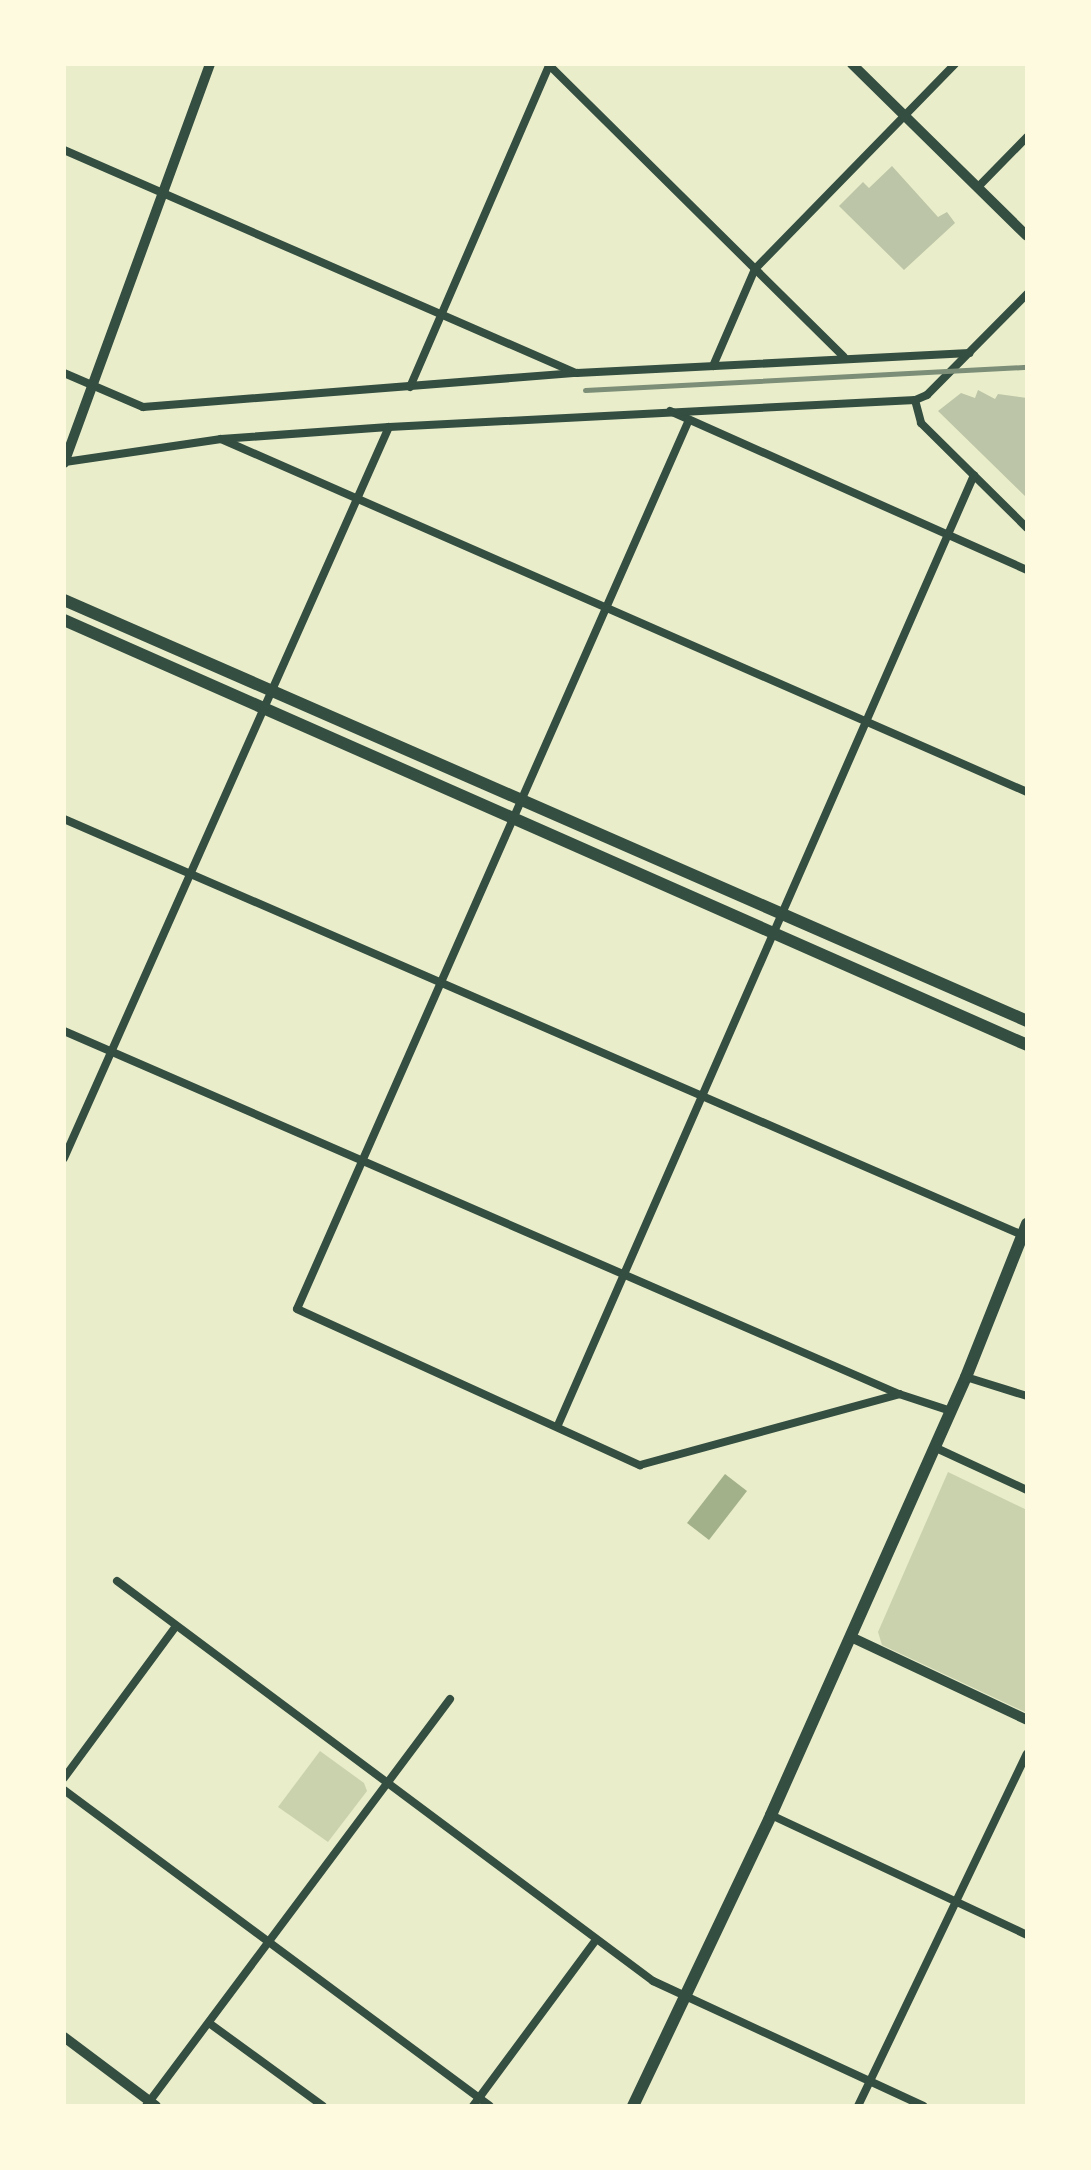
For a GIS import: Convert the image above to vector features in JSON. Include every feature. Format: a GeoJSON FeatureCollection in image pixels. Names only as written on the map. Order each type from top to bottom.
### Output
{"type":"FeatureCollection","features":[{"type":"Feature","properties":{"kind":"main road"},"geometry":{"type":"LineString","coordinates":[[64,600],[1027,1021]]}},
{"type":"Feature","properties":{"kind":"main road"},"geometry":{"type":"LineString","coordinates":[[64,620],[511,820],[1027,1045]]}},
{"type":"Feature","properties":{"kind":"main road"},"geometry":{"type":"LineString","coordinates":[[633,2106],[771,1815],[851,1637],[966,1377],[1025,1232]]}},
{"type":"Feature","properties":{"kind":"street"},"geometry":{"type":"LineString","coordinates":[[210,64],[64,462],[221,439],[669,410],[915,400],[969,353],[1027,294]]}},
{"type":"Feature","properties":{"kind":"street"},"geometry":{"type":"LineString","coordinates":[[410,387],[439,312],[549,64],[844,357]]}},
{"type":"Feature","properties":{"kind":"street"},"geometry":{"type":"LineString","coordinates":[[852,64],[1027,236]]}},
{"type":"Feature","properties":{"kind":"street"},"geometry":{"type":"LineString","coordinates":[[713,366],[755,269],[955,64]]}},
{"type":"Feature","properties":{"kind":"street"},"geometry":{"type":"LineString","coordinates":[[978,187],[1027,137]]}},
{"type":"Feature","properties":{"kind":"street"},"geometry":{"type":"LineString","coordinates":[[64,150],[577,373]]}},
{"type":"Feature","properties":{"kind":"street"},"geometry":{"type":"LineString","coordinates":[[64,373],[143,407],[577,373],[969,353]]}},
{"type":"Feature","properties":{"kind":"street"},"geometry":{"type":"LineString","coordinates":[[915,400],[921,423],[1027,528]]}},
{"type":"Feature","properties":{"kind":"street"},"geometry":{"type":"LineString","coordinates":[[669,410],[688,422],[1027,570]]}},
{"type":"Feature","properties":{"kind":"street"},"geometry":{"type":"LineString","coordinates":[[688,422],[297,1309],[558,1425],[640,1465],[899,1394]]}},
{"type":"Feature","properties":{"kind":"street"},"geometry":{"type":"LineString","coordinates":[[64,1158],[389,427]]}},
{"type":"Feature","properties":{"kind":"street"},"geometry":{"type":"LineString","coordinates":[[221,439],[1027,792]]}},
{"type":"Feature","properties":{"kind":"street"},"geometry":{"type":"LineString","coordinates":[[558,1425],[974,475]]}},
{"type":"Feature","properties":{"kind":"street"},"geometry":{"type":"LineString","coordinates":[[64,819],[440,985],[1025,1232]]}},
{"type":"Feature","properties":{"kind":"street"},"geometry":{"type":"LineString","coordinates":[[64,1031],[363,1158],[899,1394],[951,1411]]}},
{"type":"Feature","properties":{"kind":"street"},"geometry":{"type":"LineString","coordinates":[[966,1377],[1027,1396]]}},
{"type":"Feature","properties":{"kind":"street"},"geometry":{"type":"LineString","coordinates":[[934,1447],[1027,1490]]}},
{"type":"Feature","properties":{"kind":"street"},"geometry":{"type":"LineString","coordinates":[[117,1581],[653,1981],[923,2106]]}},
{"type":"Feature","properties":{"kind":"street"},"geometry":{"type":"LineString","coordinates":[[64,1778],[176,1626]]}},
{"type":"Feature","properties":{"kind":"street"},"geometry":{"type":"LineString","coordinates":[[851,1637],[1027,1720]]}},
{"type":"Feature","properties":{"kind":"street"},"geometry":{"type":"LineString","coordinates":[[64,2037],[150,2104],[450,1699]]}},
{"type":"Feature","properties":{"kind":"street"},"geometry":{"type":"LineString","coordinates":[[858,2106],[1027,1754]]}},
{"type":"Feature","properties":{"kind":"street"},"geometry":{"type":"LineString","coordinates":[[64,1790],[271,1943],[476,2102],[490,2106]]}},
{"type":"Feature","properties":{"kind":"street"},"geometry":{"type":"LineString","coordinates":[[771,1815],[1027,1935]]}},
{"type":"Feature","properties":{"kind":"street"},"geometry":{"type":"LineString","coordinates":[[476,2102],[596,1940]]}},
{"type":"Feature","properties":{"kind":"street"},"geometry":{"type":"LineString","coordinates":[[209,2023],[323,2106]]}},
{"type":"Feature","properties":{"kind":"shaded area"},"geometry":{"type":"Polygon","coordinates":[[[948,1472],[1027,1510],[1027,1713],[882,1645],[878,1632],[948,1472]]]}},
{"type":"Feature","properties":{"kind":"shaded area"},"geometry":{"type":"Polygon","coordinates":[[[725,1474],[747,1491],[709,1540],[687,1523],[725,1474]]]}},
{"type":"Feature","properties":{"kind":"shaded area"},"geometry":{"type":"Polygon","coordinates":[[[320,1751],[364,1783],[367,1791],[328,1842],[278,1807],[320,1751]]]}},
{"type":"Feature","properties":{"kind":"building"},"geometry":{"type":"Polygon","coordinates":[[[892,166],[938,217],[947,212],[955,223],[904,270],[839,206],[863,182],[869,188],[892,166]]]}},
{"type":"Feature","properties":{"kind":"building"},"geometry":{"type":"Polygon","coordinates":[[[978,390],[995,399],[998,394],[1027,398],[1027,498],[938,411],[961,393],[975,398],[978,390]]]}},
{"type":"Feature","properties":{"kind":"railway"},"geometry":{"type":"LineString","coordinates":[[585,390],[1027,367]]}}]}
